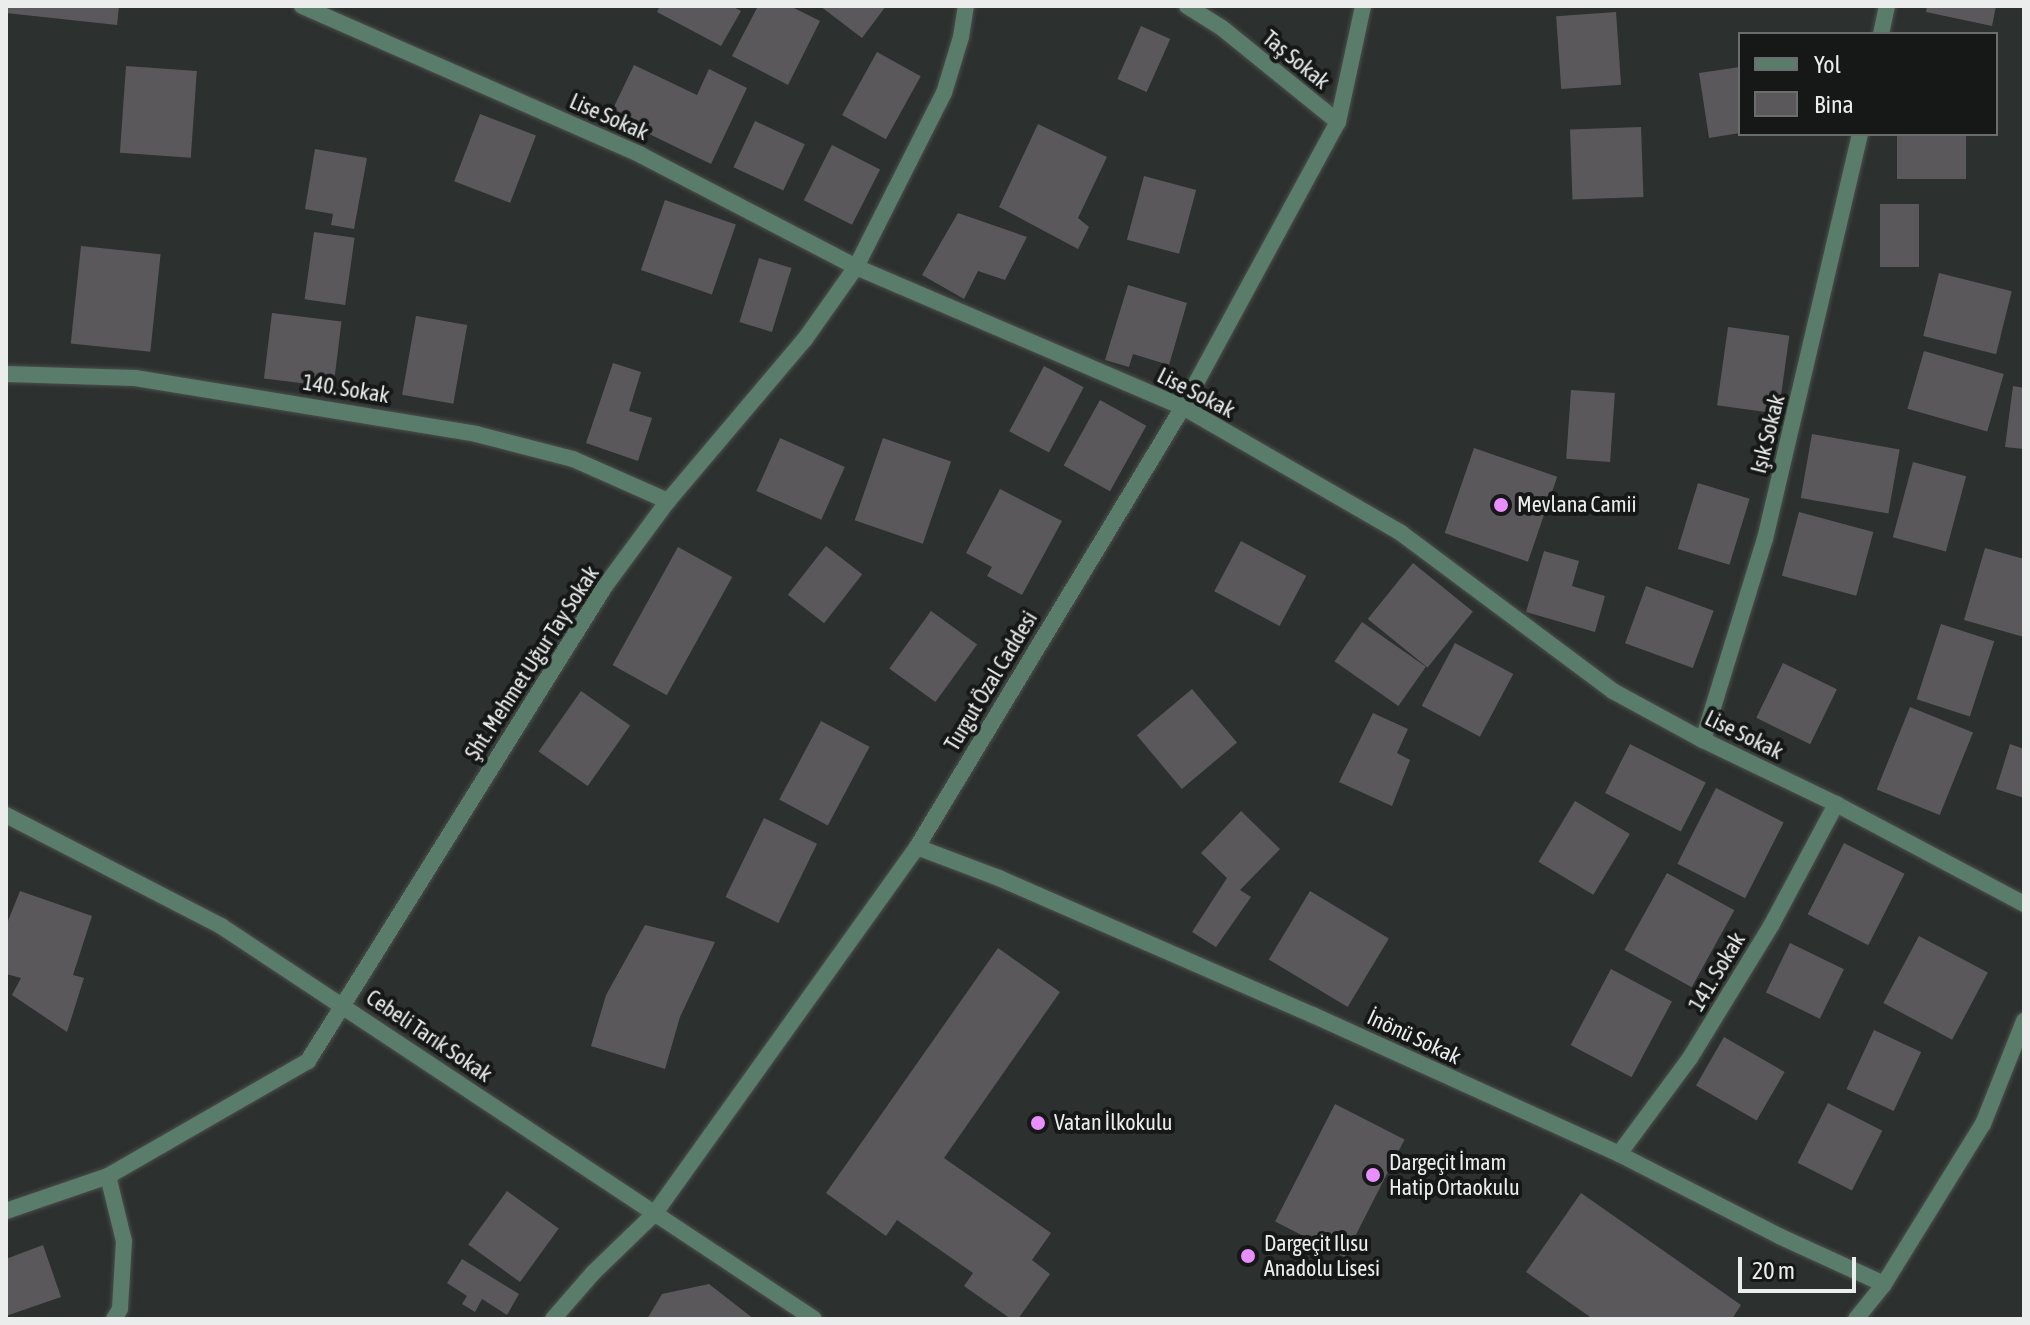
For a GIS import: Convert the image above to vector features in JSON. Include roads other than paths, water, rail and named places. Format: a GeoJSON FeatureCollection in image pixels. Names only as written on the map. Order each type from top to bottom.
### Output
{"type":"FeatureCollection","features":[{"type":"Feature","properties":{"kind":"street","name":"Lise Sokak"},"geometry":{"type":"LineString","coordinates":[[302,6],[641,155],[856,267],[1183,407],[1401,533],[1613,691],[2024,904]]}},
{"type":"Feature","properties":{"kind":"street","name":"Şht. Mehmet Uğur Tay Sokak"},"geometry":{"type":"LineString","coordinates":[[6,1211],[108,1176],[308,1061],[345,1007],[597,599],[668,501],[805,339],[856,267],[944,93],[961,37],[966,6]]}},
{"type":"Feature","properties":{"kind":"street","name":"Taş Sokak"},"geometry":{"type":"LineString","coordinates":[[1187,6],[1222,28],[1338,122]]}},
{"type":"Feature","properties":{"kind":"street","name":"Turgut Özal Caddesi"},"geometry":{"type":"LineString","coordinates":[[553,1319],[593,1273],[655,1213],[917,847],[1183,407],[1338,122],[1363,6]]}},
{"type":"Feature","properties":{"kind":"street"},"geometry":{"type":"LineString","coordinates":[[1881,32],[1887,6]]}},
{"type":"Feature","properties":{"kind":"street","name":"Işık Sokak"},"geometry":{"type":"LineString","coordinates":[[1703,740],[1765,539],[1860,136]]}},
{"type":"Feature","properties":{"kind":"street","name":"140. Sokak"},"geometry":{"type":"LineString","coordinates":[[6,374],[135,378],[476,434],[573,459],[668,501]]}},
{"type":"Feature","properties":{"kind":"street","name":"141. Sokak"},"geometry":{"type":"LineString","coordinates":[[1619,1154],[1690,1058],[1772,924],[1836,804]]}},
{"type":"Feature","properties":{"kind":"street","name":"Cebeli Tarık Sokak"},"geometry":{"type":"LineString","coordinates":[[6,815],[221,926],[814,1319]]}},
{"type":"Feature","properties":{"kind":"street","name":"İnönü Sokak"},"geometry":{"type":"LineString","coordinates":[[917,847],[999,878],[1285,1002],[1619,1154],[1779,1236],[1884,1284]]}},
{"type":"Feature","properties":{"kind":"street"},"geometry":{"type":"LineString","coordinates":[[1856,1319],[1884,1284],[1983,1124],[2024,1021]]}},
{"type":"Feature","properties":{"kind":"street"},"geometry":{"type":"LineString","coordinates":[[108,1176],[124,1241],[120,1309],[114,1319]]}},
{"type":"Feature","properties":{"kind":"place","name":"Mevlana Camii"},"geometry":{"type":"Point","coordinates":[1501,505]}},
{"type":"Feature","properties":{"kind":"place","name":"Vatan İlkokulu"},"geometry":{"type":"Point","coordinates":[1038,1123]}},
{"type":"Feature","properties":{"kind":"place","name":"Dargeçit İmam Hatip Ortaokulu"},"geometry":{"type":"Point","coordinates":[1373,1175]}},
{"type":"Feature","properties":{"kind":"place","name":"Dargeçit Ilısu Anadolu Lisesi"},"geometry":{"type":"Point","coordinates":[1248,1256]}}]}
